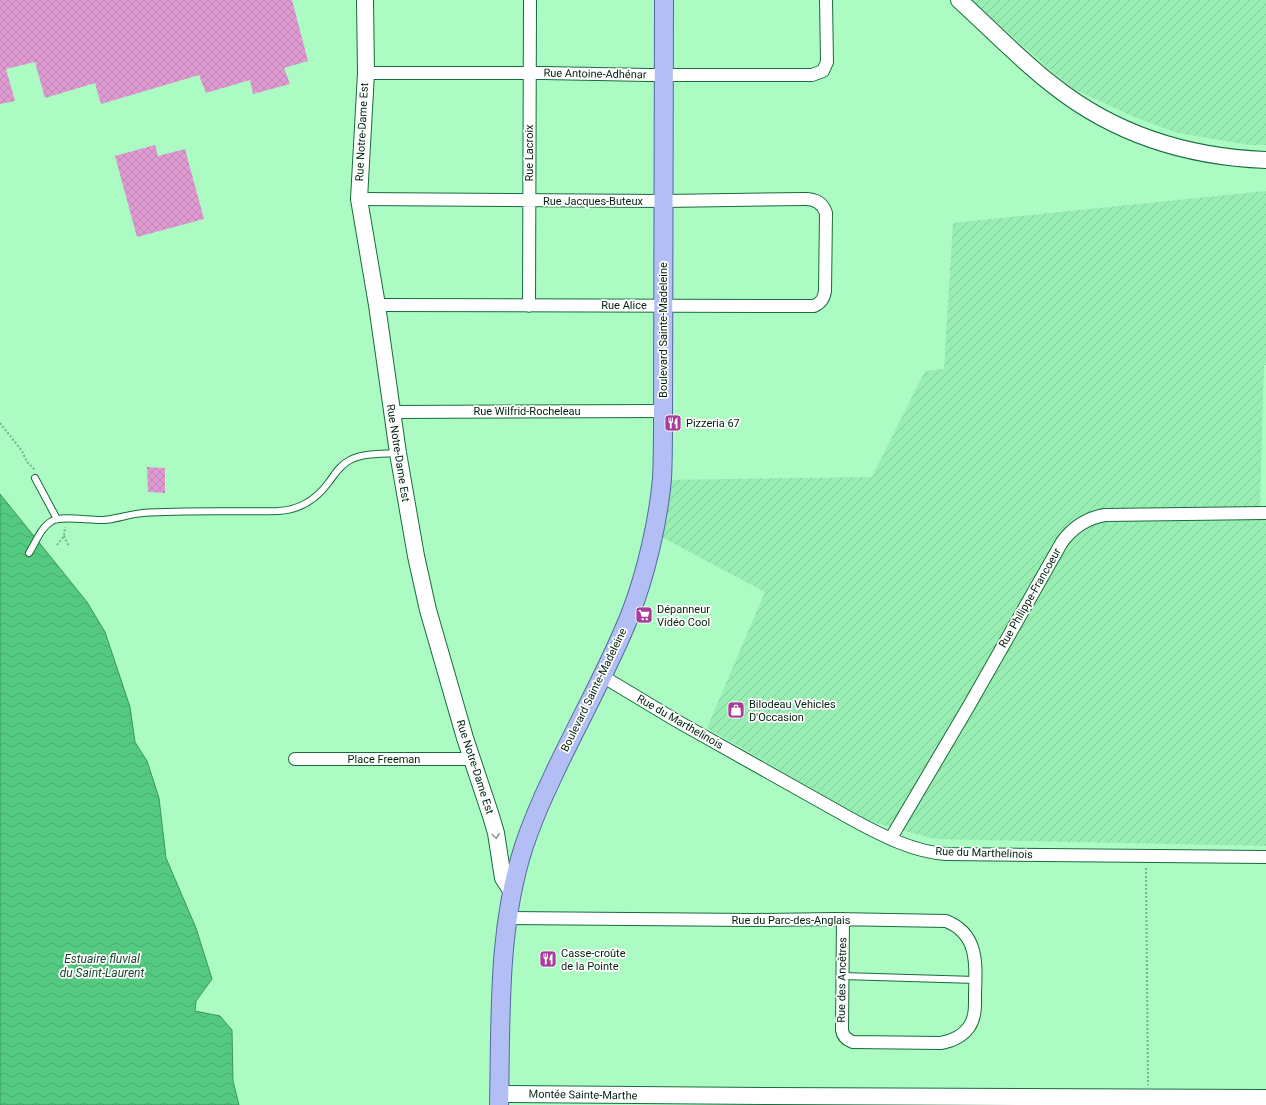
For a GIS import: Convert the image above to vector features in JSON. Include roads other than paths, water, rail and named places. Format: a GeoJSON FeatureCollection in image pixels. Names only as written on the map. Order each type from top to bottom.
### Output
{"type":"FeatureCollection","features":[{"type":"Feature","properties":{"kind":"main road","name":"Boulevard Sainte-Madeleine"},"geometry":{"type":"LineString","coordinates":[[507,918],[520,860],[532,822],[630,615],[640,586],[651,544],[661,481],[663,411],[664,0]]}},
{"type":"Feature","properties":{"kind":"main road"},"geometry":{"type":"LineString","coordinates":[[499,1099],[501,1006],[507,918]]}},
{"type":"Feature","properties":{"kind":"street","name":"Rue Notre-Dame Est"},"geometry":{"type":"LineString","coordinates":[[365,0],[366,73],[360,199],[398,453],[428,610],[472,759],[496,833],[503,878],[512,892]]}},
{"type":"Feature","properties":{"kind":"street","name":"Rue Lacroix"},"geometry":{"type":"LineString","coordinates":[[529,306],[530,0]]}},
{"type":"Feature","properties":{"kind":"street","name":"Rue Antoine-Adhénar"},"geometry":{"type":"LineString","coordinates":[[366,73],[812,75],[823,71],[826,62],[826,0]]}},
{"type":"Feature","properties":{"kind":"street"},"geometry":{"type":"LineString","coordinates":[[959,0],[1053,86],[1083,107],[1110,122],[1158,142],[1200,154],[1226,158],[1266,160]]}},
{"type":"Feature","properties":{"kind":"street","name":"Rue Jacques-Buteux"},"geometry":{"type":"LineString","coordinates":[[360,199],[664,201],[811,199],[819,202],[824,207]]}},
{"type":"Feature","properties":{"kind":"street","name":"Rue Alice"},"geometry":{"type":"LineString","coordinates":[[377,305],[810,306],[818,304],[824,298],[825,291],[826,221],[824,207]]}},
{"type":"Feature","properties":{"kind":"street","name":"Rue Wilfrid-Rocheleau"},"geometry":{"type":"LineString","coordinates":[[392,412],[663,411]]}},
{"type":"Feature","properties":{"kind":"street","name":"Rue Philippe-Francoeur"},"geometry":{"type":"LineString","coordinates":[[891,838],[970,704],[1062,542],[1073,529],[1083,522],[1105,515],[1266,512]]}},
{"type":"Feature","properties":{"kind":"street","name":"Rue du Marthelinois"},"geometry":{"type":"LineString","coordinates":[[602,676],[865,826],[891,838],[924,850],[946,854],[1266,857]]}},
{"type":"Feature","properties":{"kind":"street","name":"Place Freeman"},"geometry":{"type":"LineString","coordinates":[[295,758],[472,759]]}},
{"type":"Feature","properties":{"kind":"street","name":"Rue du Parc-des-Anglais"},"geometry":{"type":"LineString","coordinates":[[507,918],[745,920],[843,919],[946,921],[953,924],[964,933],[971,945],[975,958],[976,980],[974,1018],[969,1028],[963,1033]]}},
{"type":"Feature","properties":{"kind":"street","name":"Rue des Ancêtres"},"geometry":{"type":"LineString","coordinates":[[843,919],[842,1030],[844,1037],[850,1041],[941,1043],[952,1040],[963,1033]]}},
{"type":"Feature","properties":{"kind":"street","name":"Montée Sainte-Marthe"},"geometry":{"type":"LineString","coordinates":[[499,1099],[1156,1101],[1266,1098]]}},
{"type":"Feature","properties":{"kind":"lane"},"geometry":{"type":"LineString","coordinates":[[29,553],[44,528],[51,521],[57,519],[69,518],[104,520],[135,514],[158,512],[287,511],[306,505],[318,495],[340,468],[348,461],[358,457],[398,453]]}},
{"type":"Feature","properties":{"kind":"lane"},"geometry":{"type":"LineString","coordinates":[[36,479],[57,519]]}},
{"type":"Feature","properties":{"kind":"lane"},"geometry":{"type":"LineString","coordinates":[[842,976],[976,980]]}},
{"type":"Feature","properties":{"kind":"water","name":"Estuaire fluvial du Saint-Laurent"},"geometry":{"type":"Polygon","coordinates":[[[0,494],[87,602],[105,632],[130,707],[135,742],[147,761],[159,798],[166,858],[196,928],[212,979],[196,1001],[195,1011],[220,1016],[232,1030],[233,1081],[239,1105],[0,1105],[0,494]]]}},
{"type":"Feature","properties":{"kind":"place","name":"Pizzeria 67"},"geometry":{"type":"Point","coordinates":[673,423]}},
{"type":"Feature","properties":{"kind":"place","name":"Dépanneur Vidéo Cool"},"geometry":{"type":"Point","coordinates":[644,615]}},
{"type":"Feature","properties":{"kind":"place","name":"Bilodeau Vehicles D'Occasion"},"geometry":{"type":"Point","coordinates":[736,710]}},
{"type":"Feature","properties":{"kind":"place","name":"Casse-croûte de la Pointe"},"geometry":{"type":"Point","coordinates":[548,959]}}]}
